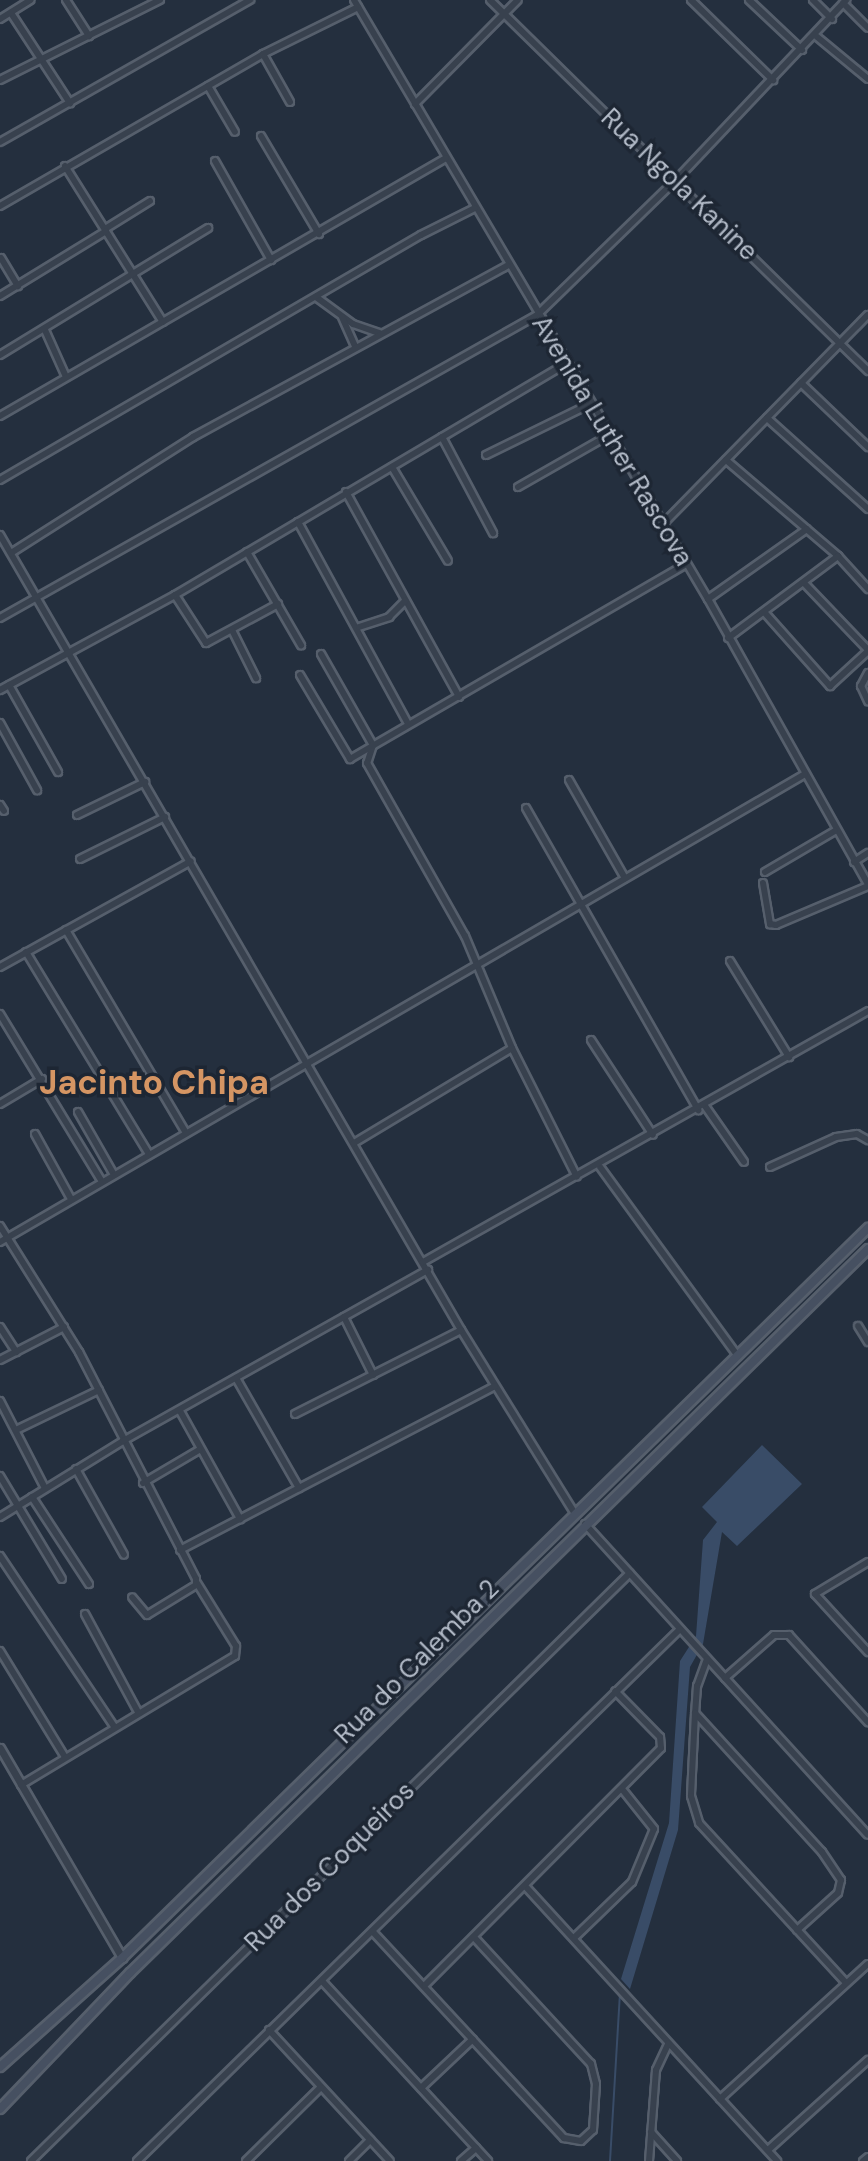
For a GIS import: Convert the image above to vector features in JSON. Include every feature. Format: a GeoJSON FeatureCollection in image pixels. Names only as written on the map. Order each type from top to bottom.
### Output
{"type":"FeatureCollection","features":[{"type":"Feature","properties":{"kind":"main road","name":"Rua do Calemba 2"},"geometry":{"type":"LineString","coordinates":[[0,2067],[122,1958],[868,1228]]}},
{"type":"Feature","properties":{"kind":"main road","name":"Rua do Calemba 2"},"geometry":{"type":"LineString","coordinates":[[0,2109],[130,1973],[868,1249]]}},
{"type":"Feature","properties":{"kind":"main road"},"geometry":{"type":"LineString","coordinates":[[0,2099],[17,2094]]}},
{"type":"Feature","properties":{"kind":"street"},"geometry":{"type":"LineString","coordinates":[[0,19],[31,0]]}},
{"type":"Feature","properties":{"kind":"street"},"geometry":{"type":"LineString","coordinates":[[66,0],[89,36]]}},
{"type":"Feature","properties":{"kind":"street"},"geometry":{"type":"LineString","coordinates":[[0,80],[160,0]]}},
{"type":"Feature","properties":{"kind":"street"},"geometry":{"type":"LineString","coordinates":[[0,142],[250,0]]}},
{"type":"Feature","properties":{"kind":"street","name":"Avenida Luther Rascova"},"geometry":{"type":"LineString","coordinates":[[354,0],[507,266],[708,599],[835,831],[868,885]]}},
{"type":"Feature","properties":{"kind":"street","name":"Rua Ngola Kanine"},"geometry":{"type":"LineString","coordinates":[[490,0],[868,371]]}},
{"type":"Feature","properties":{"kind":"street"},"geometry":{"type":"LineString","coordinates":[[415,104],[518,0]]}},
{"type":"Feature","properties":{"kind":"street"},"geometry":{"type":"LineString","coordinates":[[691,0],[773,80]]}},
{"type":"Feature","properties":{"kind":"street"},"geometry":{"type":"LineString","coordinates":[[749,0],[802,50]]}},
{"type":"Feature","properties":{"kind":"street"},"geometry":{"type":"LineString","coordinates":[[813,0],[832,19]]}},
{"type":"Feature","properties":{"kind":"street"},"geometry":{"type":"LineString","coordinates":[[0,618],[537,315],[676,180],[845,2],[868,28]]}},
{"type":"Feature","properties":{"kind":"street"},"geometry":{"type":"LineString","coordinates":[[0,206],[263,54],[358,7]]}},
{"type":"Feature","properties":{"kind":"street"},"geometry":{"type":"LineString","coordinates":[[11,13],[70,103]]}},
{"type":"Feature","properties":{"kind":"street"},"geometry":{"type":"LineString","coordinates":[[816,36],[868,79]]}},
{"type":"Feature","properties":{"kind":"street"},"geometry":{"type":"LineString","coordinates":[[263,54],[290,102]]}},
{"type":"Feature","properties":{"kind":"street"},"geometry":{"type":"LineString","coordinates":[[208,86],[235,132]]}},
{"type":"Feature","properties":{"kind":"street"},"geometry":{"type":"LineString","coordinates":[[261,136],[319,234]]}},
{"type":"Feature","properties":{"kind":"street"},"geometry":{"type":"LineString","coordinates":[[0,416],[446,158]]}},
{"type":"Feature","properties":{"kind":"street"},"geometry":{"type":"LineString","coordinates":[[215,161],[271,260]]}},
{"type":"Feature","properties":{"kind":"street"},"geometry":{"type":"LineString","coordinates":[[65,166],[163,322]]}},
{"type":"Feature","properties":{"kind":"street"},"geometry":{"type":"LineString","coordinates":[[0,296],[150,201]]}},
{"type":"Feature","properties":{"kind":"street"},"geometry":{"type":"LineString","coordinates":[[0,480],[475,208]]}},
{"type":"Feature","properties":{"kind":"street"},"geometry":{"type":"LineString","coordinates":[[0,355],[208,228]]}},
{"type":"Feature","properties":{"kind":"street"},"geometry":{"type":"LineString","coordinates":[[1,258],[18,286]]}},
{"type":"Feature","properties":{"kind":"street"},"geometry":{"type":"LineString","coordinates":[[0,553],[193,437],[355,346],[507,266]]}},
{"type":"Feature","properties":{"kind":"street"},"geometry":{"type":"LineString","coordinates":[[316,297],[342,317],[379,333]]}},
{"type":"Feature","properties":{"kind":"street"},"geometry":{"type":"LineString","coordinates":[[662,525],[868,315]]}},
{"type":"Feature","properties":{"kind":"street"},"geometry":{"type":"LineString","coordinates":[[342,317],[355,346]]}},
{"type":"Feature","properties":{"kind":"street"},"geometry":{"type":"LineString","coordinates":[[45,330],[66,377]]}},
{"type":"Feature","properties":{"kind":"street"},"geometry":{"type":"LineString","coordinates":[[0,690],[175,595],[566,364]]}},
{"type":"Feature","properties":{"kind":"street"},"geometry":{"type":"LineString","coordinates":[[801,383],[867,445]]}},
{"type":"Feature","properties":{"kind":"street"},"geometry":{"type":"LineString","coordinates":[[486,455],[590,404]]}},
{"type":"Feature","properties":{"kind":"street"},"geometry":{"type":"LineString","coordinates":[[767,418],[868,509]]}},
{"type":"Feature","properties":{"kind":"street"},"geometry":{"type":"LineString","coordinates":[[518,487],[609,435]]}},
{"type":"Feature","properties":{"kind":"street"},"geometry":{"type":"LineString","coordinates":[[442,437],[493,533]]}},
{"type":"Feature","properties":{"kind":"street"},"geometry":{"type":"LineString","coordinates":[[726,460],[838,556],[868,589]]}},
{"type":"Feature","properties":{"kind":"street"},"geometry":{"type":"LineString","coordinates":[[392,467],[448,561]]}},
{"type":"Feature","properties":{"kind":"street"},"geometry":{"type":"LineString","coordinates":[[346,492],[459,697]]}},
{"type":"Feature","properties":{"kind":"street"},"geometry":{"type":"LineString","coordinates":[[298,522],[359,627],[408,724]]}},
{"type":"Feature","properties":{"kind":"street"},"geometry":{"type":"LineString","coordinates":[[708,599],[807,529]]}},
{"type":"Feature","properties":{"kind":"street"},"geometry":{"type":"LineString","coordinates":[[0,535],[461,1330],[575,1514]]}},
{"type":"Feature","properties":{"kind":"street"},"geometry":{"type":"LineString","coordinates":[[247,552],[301,645]]}},
{"type":"Feature","properties":{"kind":"street"},"geometry":{"type":"LineString","coordinates":[[728,638],[805,584],[838,556]]}},
{"type":"Feature","properties":{"kind":"street"},"geometry":{"type":"LineString","coordinates":[[300,675],[348,759],[685,565]]}},
{"type":"Feature","properties":{"kind":"street"},"geometry":{"type":"LineString","coordinates":[[765,613],[830,686],[868,650],[805,584]]}},
{"type":"Feature","properties":{"kind":"street"},"geometry":{"type":"LineString","coordinates":[[175,595],[203,641],[232,630],[278,604]]}},
{"type":"Feature","properties":{"kind":"street"},"geometry":{"type":"LineString","coordinates":[[359,627],[389,617],[405,601]]}},
{"type":"Feature","properties":{"kind":"street"},"geometry":{"type":"LineString","coordinates":[[232,630],[256,678]]}},
{"type":"Feature","properties":{"kind":"street"},"geometry":{"type":"LineString","coordinates":[[321,654],[373,745],[367,763],[476,963],[512,1048],[577,1177]]}},
{"type":"Feature","properties":{"kind":"street"},"geometry":{"type":"LineString","coordinates":[[868,673],[861,686],[868,701]]}},
{"type":"Feature","properties":{"kind":"street"},"geometry":{"type":"LineString","coordinates":[[9,685],[58,772]]}},
{"type":"Feature","properties":{"kind":"street"},"geometry":{"type":"LineString","coordinates":[[0,723],[37,790]]}},
{"type":"Feature","properties":{"kind":"street"},"geometry":{"type":"LineString","coordinates":[[0,1242],[185,1131],[805,774]]}},
{"type":"Feature","properties":{"kind":"street"},"geometry":{"type":"LineString","coordinates":[[569,780],[625,878]]}},
{"type":"Feature","properties":{"kind":"street"},"geometry":{"type":"LineString","coordinates":[[77,815],[145,782]]}},
{"type":"Feature","properties":{"kind":"street"},"geometry":{"type":"LineString","coordinates":[[526,808],[702,1108],[744,1162]]}},
{"type":"Feature","properties":{"kind":"street"},"geometry":{"type":"LineString","coordinates":[[80,859],[165,817]]}},
{"type":"Feature","properties":{"kind":"street"},"geometry":{"type":"LineString","coordinates":[[765,872],[835,831]]}},
{"type":"Feature","properties":{"kind":"street"},"geometry":{"type":"LineString","coordinates":[[854,862],[868,853]]}},
{"type":"Feature","properties":{"kind":"street"},"geometry":{"type":"LineString","coordinates":[[0,967],[191,861]]}},
{"type":"Feature","properties":{"kind":"street"},"geometry":{"type":"LineString","coordinates":[[763,883],[770,924],[776,925],[868,885]]}},
{"type":"Feature","properties":{"kind":"street"},"geometry":{"type":"LineString","coordinates":[[66,930],[185,1131]]}},
{"type":"Feature","properties":{"kind":"street"},"geometry":{"type":"LineString","coordinates":[[26,952],[148,1153]]}},
{"type":"Feature","properties":{"kind":"street"},"geometry":{"type":"LineString","coordinates":[[730,961],[789,1057]]}},
{"type":"Feature","properties":{"kind":"street"},"geometry":{"type":"LineString","coordinates":[[423,1262],[600,1167],[868,1011]]}},
{"type":"Feature","properties":{"kind":"street"},"geometry":{"type":"LineString","coordinates":[[0,1014],[101,1180]]}},
{"type":"Feature","properties":{"kind":"street"},"geometry":{"type":"LineString","coordinates":[[591,1040],[653,1135]]}},
{"type":"Feature","properties":{"kind":"street"},"geometry":{"type":"LineString","coordinates":[[354,1143],[512,1048]]}},
{"type":"Feature","properties":{"kind":"street"},"geometry":{"type":"LineString","coordinates":[[0,1104],[42,1079]]}},
{"type":"Feature","properties":{"kind":"street"},"geometry":{"type":"LineString","coordinates":[[78,1112],[113,1173]]}},
{"type":"Feature","properties":{"kind":"street"},"geometry":{"type":"LineString","coordinates":[[35,1134],[71,1199]]}},
{"type":"Feature","properties":{"kind":"street"},"geometry":{"type":"LineString","coordinates":[[770,1167],[836,1137],[857,1134],[868,1140]]}},
{"type":"Feature","properties":{"kind":"street"},"geometry":{"type":"LineString","coordinates":[[600,1167],[737,1355]]}},
{"type":"Feature","properties":{"kind":"street"},"geometry":{"type":"LineString","coordinates":[[0,1226],[64,1327],[99,1390],[143,1483],[238,1651],[21,1785]]}},
{"type":"Feature","properties":{"kind":"street"},"geometry":{"type":"LineString","coordinates":[[0,1517],[123,1441],[428,1270]]}},
{"type":"Feature","properties":{"kind":"street"},"geometry":{"type":"LineString","coordinates":[[344,1317],[373,1375]]}},
{"type":"Feature","properties":{"kind":"street"},"geometry":{"type":"LineString","coordinates":[[858,1326],[868,1342]]}},
{"type":"Feature","properties":{"kind":"street"},"geometry":{"type":"LineString","coordinates":[[0,1327],[16,1352]]}},
{"type":"Feature","properties":{"kind":"street"},"geometry":{"type":"LineString","coordinates":[[0,1360],[64,1327]]}},
{"type":"Feature","properties":{"kind":"street"},"geometry":{"type":"LineString","coordinates":[[295,1414],[461,1330]]}},
{"type":"Feature","properties":{"kind":"street"},"geometry":{"type":"LineString","coordinates":[[236,1378],[299,1488]]}},
{"type":"Feature","properties":{"kind":"street"},"geometry":{"type":"LineString","coordinates":[[180,1550],[495,1386]]}},
{"type":"Feature","properties":{"kind":"street"},"geometry":{"type":"LineString","coordinates":[[16,1430],[99,1390]]}},
{"type":"Feature","properties":{"kind":"street"},"geometry":{"type":"LineString","coordinates":[[0,1401],[45,1488]]}},
{"type":"Feature","properties":{"kind":"street"},"geometry":{"type":"LineString","coordinates":[[180,1411],[240,1519]]}},
{"type":"Feature","properties":{"kind":"street"},"geometry":{"type":"LineString","coordinates":[[143,1483],[199,1450]]}},
{"type":"Feature","properties":{"kind":"street"},"geometry":{"type":"LineString","coordinates":[[76,1469],[124,1555]]}},
{"type":"Feature","properties":{"kind":"street"},"geometry":{"type":"LineString","coordinates":[[0,1476],[15,1507],[62,1579]]}},
{"type":"Feature","properties":{"kind":"street"},"geometry":{"type":"LineString","coordinates":[[32,1497],[89,1584]]}},
{"type":"Feature","properties":{"kind":"street"},"geometry":{"type":"LineString","coordinates":[[585,1524],[868,1835]]}},
{"type":"Feature","properties":{"kind":"street"},"geometry":{"type":"LineString","coordinates":[[0,1556],[114,1726]]}},
{"type":"Feature","properties":{"kind":"street"},"geometry":{"type":"LineString","coordinates":[[868,1562],[815,1594],[868,1652]]}},
{"type":"Feature","properties":{"kind":"street","name":"Rua dos Coqueiros"},"geometry":{"type":"LineString","coordinates":[[31,2161],[630,1573]]}},
{"type":"Feature","properties":{"kind":"street"},"geometry":{"type":"LineString","coordinates":[[132,1597],[144,1615],[197,1583]]}},
{"type":"Feature","properties":{"kind":"street"},"geometry":{"type":"LineString","coordinates":[[85,1614],[138,1712]]}},
{"type":"Feature","properties":{"kind":"street"},"geometry":{"type":"LineString","coordinates":[[137,2161],[680,1629]]}},
{"type":"Feature","properties":{"kind":"street"},"geometry":{"type":"LineString","coordinates":[[725,1678],[774,1635],[789,1635],[868,1722]]}},
{"type":"Feature","properties":{"kind":"street"},"geometry":{"type":"LineString","coordinates":[[0,1651],[65,1757]]}},
{"type":"Feature","properties":{"kind":"street"},"geometry":{"type":"LineString","coordinates":[[707,1659],[697,1686],[693,1810],[846,1983]]}},
{"type":"Feature","properties":{"kind":"street"},"geometry":{"type":"LineString","coordinates":[[425,1985],[526,1887],[662,1746],[660,1737],[615,1691]]}},
{"type":"Feature","properties":{"kind":"street"},"geometry":{"type":"LineString","coordinates":[[695,1713],[822,1852],[841,1880],[838,1893],[797,1930]]}},
{"type":"Feature","properties":{"kind":"street"},"geometry":{"type":"LineString","coordinates":[[0,1748],[122,1958]]}},
{"type":"Feature","properties":{"kind":"street"},"geometry":{"type":"LineString","coordinates":[[575,1937],[632,1882],[654,1829],[622,1789]]}},
{"type":"Feature","properties":{"kind":"street"},"geometry":{"type":"LineString","coordinates":[[526,1887],[628,1994],[668,2044],[777,2161]]}},
{"type":"Feature","properties":{"kind":"street"},"geometry":{"type":"LineString","coordinates":[[373,1932],[564,2138],[581,2141],[593,2130],[596,2084],[591,2064],[474,1937]]}},
{"type":"Feature","properties":{"kind":"street"},"geometry":{"type":"LineString","coordinates":[[720,2099],[868,1964]]}},
{"type":"Feature","properties":{"kind":"street"},"geometry":{"type":"LineString","coordinates":[[322,1981],[488,2161]]}},
{"type":"Feature","properties":{"kind":"street"},"geometry":{"type":"LineString","coordinates":[[269,2030],[390,2161]]}},
{"type":"Feature","properties":{"kind":"street"},"geometry":{"type":"LineString","coordinates":[[421,2088],[473,2039]]}},
{"type":"Feature","properties":{"kind":"street"},"geometry":{"type":"LineString","coordinates":[[649,2161],[656,2070],[668,2044]]}},
{"type":"Feature","properties":{"kind":"street"},"geometry":{"type":"LineString","coordinates":[[768,2150],[868,2060]]}},
{"type":"Feature","properties":{"kind":"street"},"geometry":{"type":"LineString","coordinates":[[246,2161],[320,2088]]}},
{"type":"Feature","properties":{"kind":"street"},"geometry":{"type":"LineString","coordinates":[[651,2132],[677,2161]]}},
{"type":"Feature","properties":{"kind":"street"},"geometry":{"type":"LineString","coordinates":[[349,2161],[370,2140]]}},
{"type":"Feature","properties":{"kind":"street"},"geometry":{"type":"LineString","coordinates":[[461,2161],[476,2148]]}},
{"type":"Feature","properties":{"kind":"street"},"geometry":{"type":"LineString","coordinates":[[863,2161],[868,2157]]}},
{"type":"Feature","properties":{"kind":"water"},"geometry":{"type":"Polygon","coordinates":[[[762,1445],[802,1484],[737,1546],[722,1532],[703,1644],[690,1667],[678,1830],[630,1989],[621,1979],[669,1823],[680,1661],[696,1636],[703,1540],[717,1522],[702,1507],[762,1445]]]}},
{"type":"Feature","properties":{"kind":"waterway"},"geometry":{"type":"LineString","coordinates":[[610,2161],[620,1993]]}},
{"type":"Feature","properties":{"kind":"district","name":"Jacinto Chipa"},"geometry":{"type":"Point","coordinates":[154,1083]}}]}
